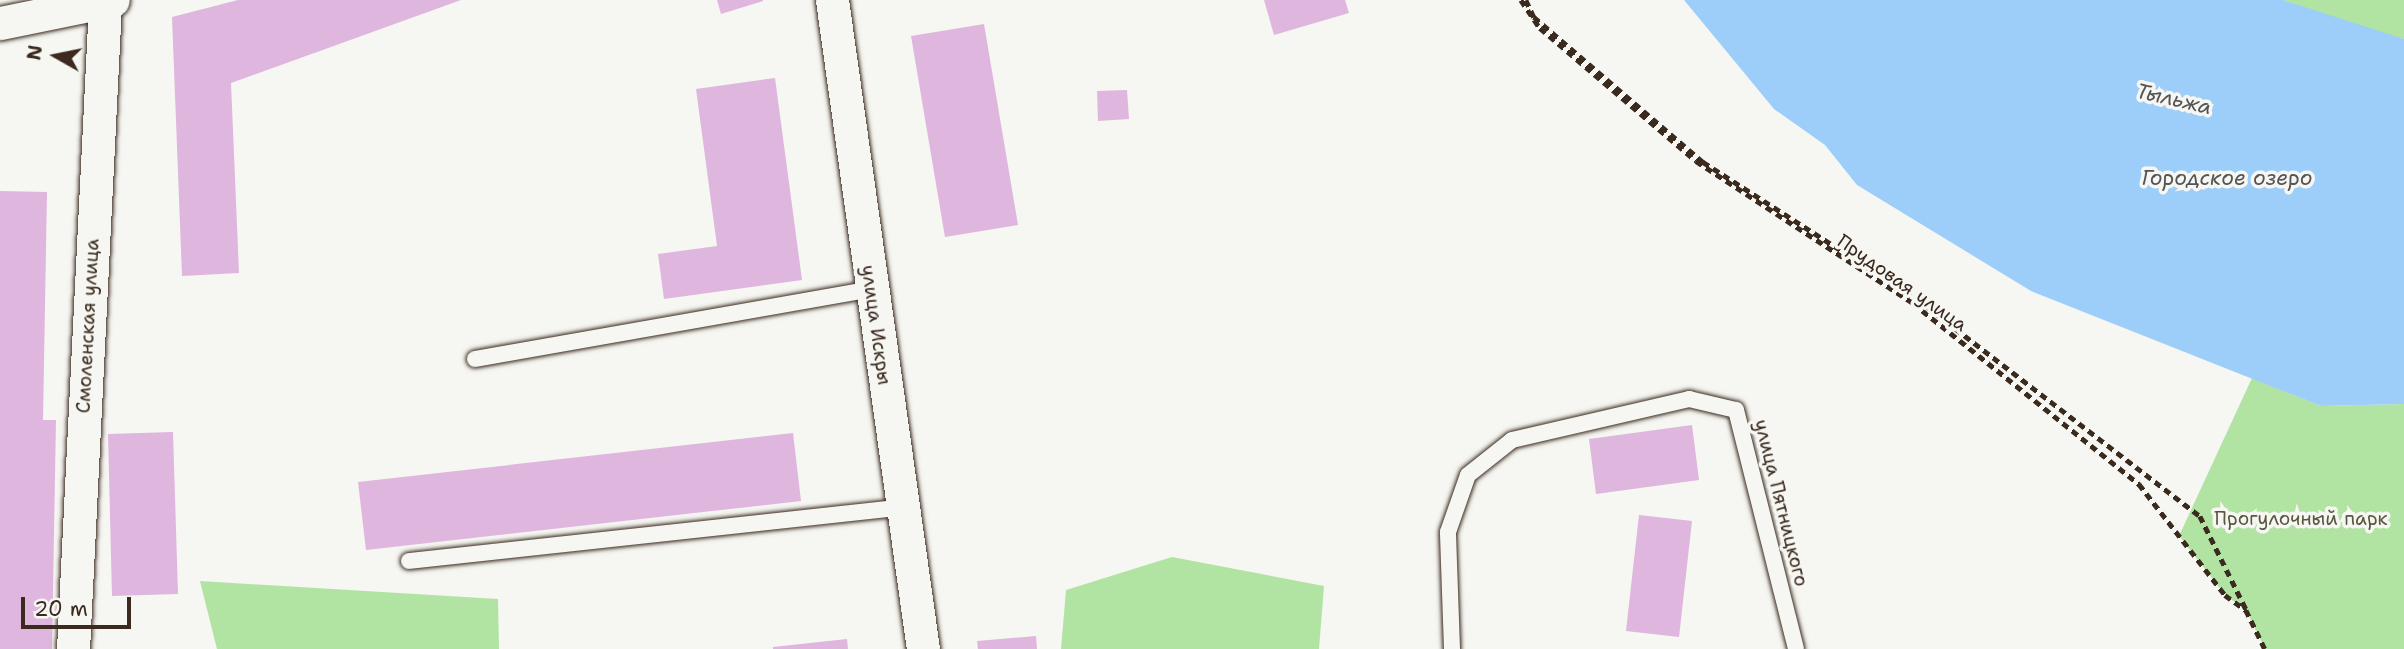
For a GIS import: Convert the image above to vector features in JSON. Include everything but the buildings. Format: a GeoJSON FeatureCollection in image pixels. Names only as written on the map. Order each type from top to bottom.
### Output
{"type":"FeatureCollection","features":[{"type":"Feature","properties":{"kind":"street","name":"улица Искры"},"geometry":{"type":"LineString","coordinates":[[832,0],[900,508],[923,649]]}},
{"type":"Feature","properties":{"kind":"street"},"geometry":{"type":"LineString","coordinates":[[0,23],[109,2]]}},
{"type":"Feature","properties":{"kind":"street","name":"Смоленская улица"},"geometry":{"type":"LineString","coordinates":[[73,649],[109,2]]}},
{"type":"Feature","properties":{"kind":"lane"},"geometry":{"type":"LineString","coordinates":[[475,359],[871,289]]}},
{"type":"Feature","properties":{"kind":"lane","name":"улица Пятницкого"},"geometry":{"type":"LineString","coordinates":[[1452,649],[1448,532],[1468,475],[1512,440],[1689,399],[1736,410],[1796,649]]}},
{"type":"Feature","properties":{"kind":"lane"},"geometry":{"type":"LineString","coordinates":[[409,561],[900,508]]}},
{"type":"Feature","properties":{"kind":"path"},"geometry":{"type":"LineString","coordinates":[[1524,0],[1534,17],[1703,162],[1917,299],[2200,516],[2246,610]]}},
{"type":"Feature","properties":{"kind":"path","name":"Прудовая улица"},"geometry":{"type":"LineString","coordinates":[[1524,0],[1540,29],[1696,161],[1913,303],[2139,484],[2225,595],[2246,610],[2265,649]]}},
{"type":"Feature","properties":{"kind":"green space"},"geometry":{"type":"Polygon","coordinates":[[[2283,0],[2404,0],[2404,39],[2375,33],[2283,0]]]}},
{"type":"Feature","properties":{"kind":"green space","name":"Прогулочный парк"},"geometry":{"type":"Polygon","coordinates":[[[2252,378],[2321,406],[2404,404],[2404,649],[2265,649],[2246,610],[2225,595],[2179,536],[2252,378]]]}},
{"type":"Feature","properties":{"kind":"green space"},"geometry":{"type":"Polygon","coordinates":[[[1172,557],[1324,586],[1319,649],[1061,649],[1066,590],[1172,557]]]}},
{"type":"Feature","properties":{"kind":"green space"},"geometry":{"type":"Polygon","coordinates":[[[200,581],[498,599],[499,649],[217,649],[200,581]]]}},
{"type":"Feature","properties":{"kind":"water","name":"Городское озеро"},"geometry":{"type":"Polygon","coordinates":[[[1684,0],[2283,0],[2404,39],[2404,404],[2321,406],[2031,291],[1857,185],[1825,145],[1774,109],[1684,0]]]}},
{"type":"Feature","properties":{"kind":"water label","name":"Тыльжа"},"geometry":{"type":"Point","coordinates":[2174,99]}}]}
